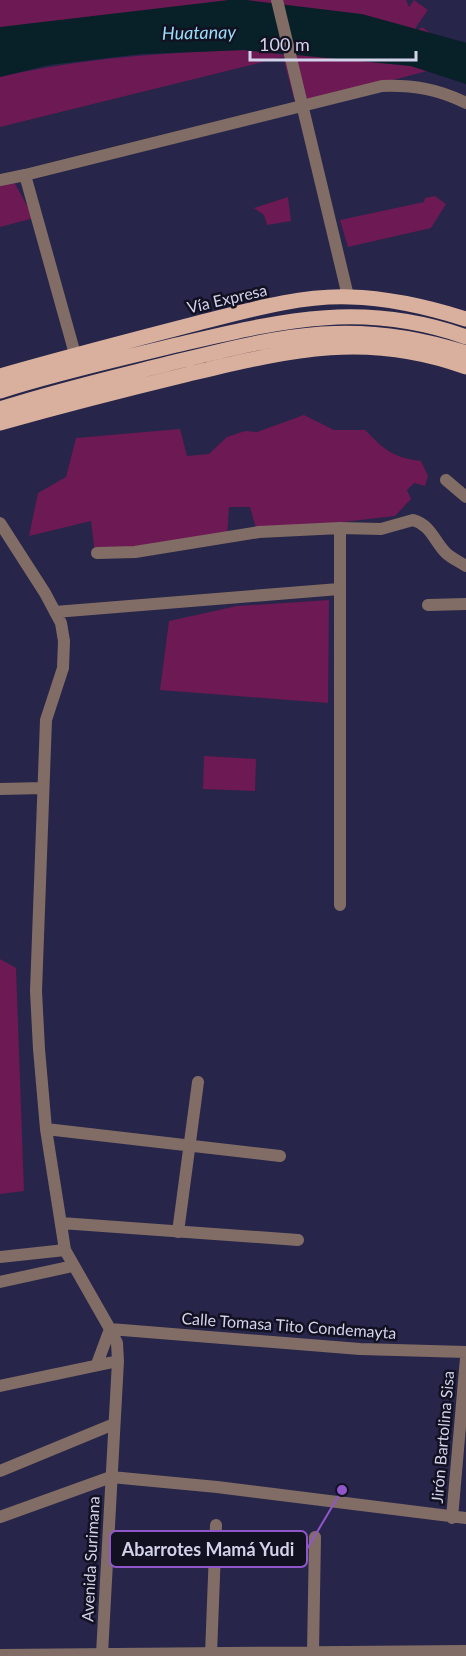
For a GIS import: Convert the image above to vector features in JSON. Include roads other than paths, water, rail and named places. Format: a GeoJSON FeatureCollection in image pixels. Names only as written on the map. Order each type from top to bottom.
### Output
{"type":"FeatureCollection","features":[{"type":"Feature","properties":{"kind":"main road","name":"Vía Expresa"},"geometry":{"type":"LineString","coordinates":[[0,376],[75,354],[242,312],[315,298],[348,296],[430,308],[466,319]]}},
{"type":"Feature","properties":{"kind":"main road"},"geometry":{"type":"LineString","coordinates":[[0,391],[161,349],[312,317],[354,315],[398,320],[466,337]]}},
{"type":"Feature","properties":{"kind":"main road"},"geometry":{"type":"LineString","coordinates":[[0,409],[93,382],[294,335],[341,332],[389,334],[434,343],[466,353]]}},
{"type":"Feature","properties":{"kind":"main road"},"geometry":{"type":"LineString","coordinates":[[0,423],[247,360],[333,346],[401,349],[438,356],[466,367]]}},
{"type":"Feature","properties":{"kind":"street"},"geometry":{"type":"LineString","coordinates":[[277,0],[300,105],[348,296]]}},
{"type":"Feature","properties":{"kind":"street"},"geometry":{"type":"LineString","coordinates":[[0,180],[382,86],[412,85],[434,89],[466,103]]}},
{"type":"Feature","properties":{"kind":"street"},"geometry":{"type":"LineString","coordinates":[[25,174],[75,354]]}},
{"type":"Feature","properties":{"kind":"street"},"geometry":{"type":"LineString","coordinates":[[446,480],[466,497]]}},
{"type":"Feature","properties":{"kind":"street"},"geometry":{"type":"LineString","coordinates":[[97,553],[135,552],[259,532],[340,528],[381,529],[413,520],[429,529],[447,554],[466,566]]}},
{"type":"Feature","properties":{"kind":"street","name":"Avenida Surimana"},"geometry":{"type":"LineString","coordinates":[[0,523],[61,623],[64,652],[60,680],[46,720],[36,990],[46,1129],[65,1250],[117,1343],[118,1361],[102,1648]]}},
{"type":"Feature","properties":{"kind":"street"},"geometry":{"type":"LineString","coordinates":[[340,528],[340,905]]}},
{"type":"Feature","properties":{"kind":"street"},"geometry":{"type":"LineString","coordinates":[[55,612],[339,589]]}},
{"type":"Feature","properties":{"kind":"street"},"geometry":{"type":"LineString","coordinates":[[428,605],[466,604]]}},
{"type":"Feature","properties":{"kind":"street"},"geometry":{"type":"LineString","coordinates":[[0,789],[43,789]]}},
{"type":"Feature","properties":{"kind":"street"},"geometry":{"type":"LineString","coordinates":[[178,1232],[198,1082]]}},
{"type":"Feature","properties":{"kind":"street"},"geometry":{"type":"LineString","coordinates":[[46,1129],[280,1156]]}},
{"type":"Feature","properties":{"kind":"street"},"geometry":{"type":"LineString","coordinates":[[61,1223],[298,1240]]}},
{"type":"Feature","properties":{"kind":"street"},"geometry":{"type":"LineString","coordinates":[[0,1257],[65,1250]]}},
{"type":"Feature","properties":{"kind":"street"},"geometry":{"type":"LineString","coordinates":[[0,1282],[73,1266]]}},
{"type":"Feature","properties":{"kind":"street"},"geometry":{"type":"LineString","coordinates":[[97,1364],[110,1329]]}},
{"type":"Feature","properties":{"kind":"street","name":"Calle Tomasa Tito Condemayta"},"geometry":{"type":"LineString","coordinates":[[110,1329],[360,1349],[466,1352]]}},
{"type":"Feature","properties":{"kind":"street","name":"Jirón Bartolina Sisa"},"geometry":{"type":"LineString","coordinates":[[452,1518],[466,1358]]}},
{"type":"Feature","properties":{"kind":"street"},"geometry":{"type":"LineString","coordinates":[[0,1386],[118,1361]]}},
{"type":"Feature","properties":{"kind":"street"},"geometry":{"type":"LineString","coordinates":[[0,1471],[114,1424]]}},
{"type":"Feature","properties":{"kind":"street"},"geometry":{"type":"LineString","coordinates":[[0,1517],[111,1477],[251,1491],[466,1518]]}},
{"type":"Feature","properties":{"kind":"street"},"geometry":{"type":"LineString","coordinates":[[211,1654],[216,1525]]}},
{"type":"Feature","properties":{"kind":"street"},"geometry":{"type":"LineString","coordinates":[[313,1653],[315,1537]]}},
{"type":"Feature","properties":{"kind":"street"},"geometry":{"type":"LineString","coordinates":[[0,1655],[22,1656],[102,1648],[211,1654],[466,1651]]}},
{"type":"Feature","properties":{"kind":"water","name":"Huatanay"},"geometry":{"type":"Polygon","coordinates":[[[238,9],[360,24],[460,50],[466,53],[466,84],[411,66],[244,50],[141,54],[49,65],[0,77],[0,37],[238,9]]]}},
{"type":"Feature","properties":{"kind":"waterway","name":"Huatanay"},"geometry":{"type":"LineString","coordinates":[[0,37],[238,9],[360,24],[466,53]]}},
{"type":"Feature","properties":{"kind":"place","name":"Abarrotes Mamá Yudi"},"geometry":{"type":"Point","coordinates":[342,1490]}}]}
